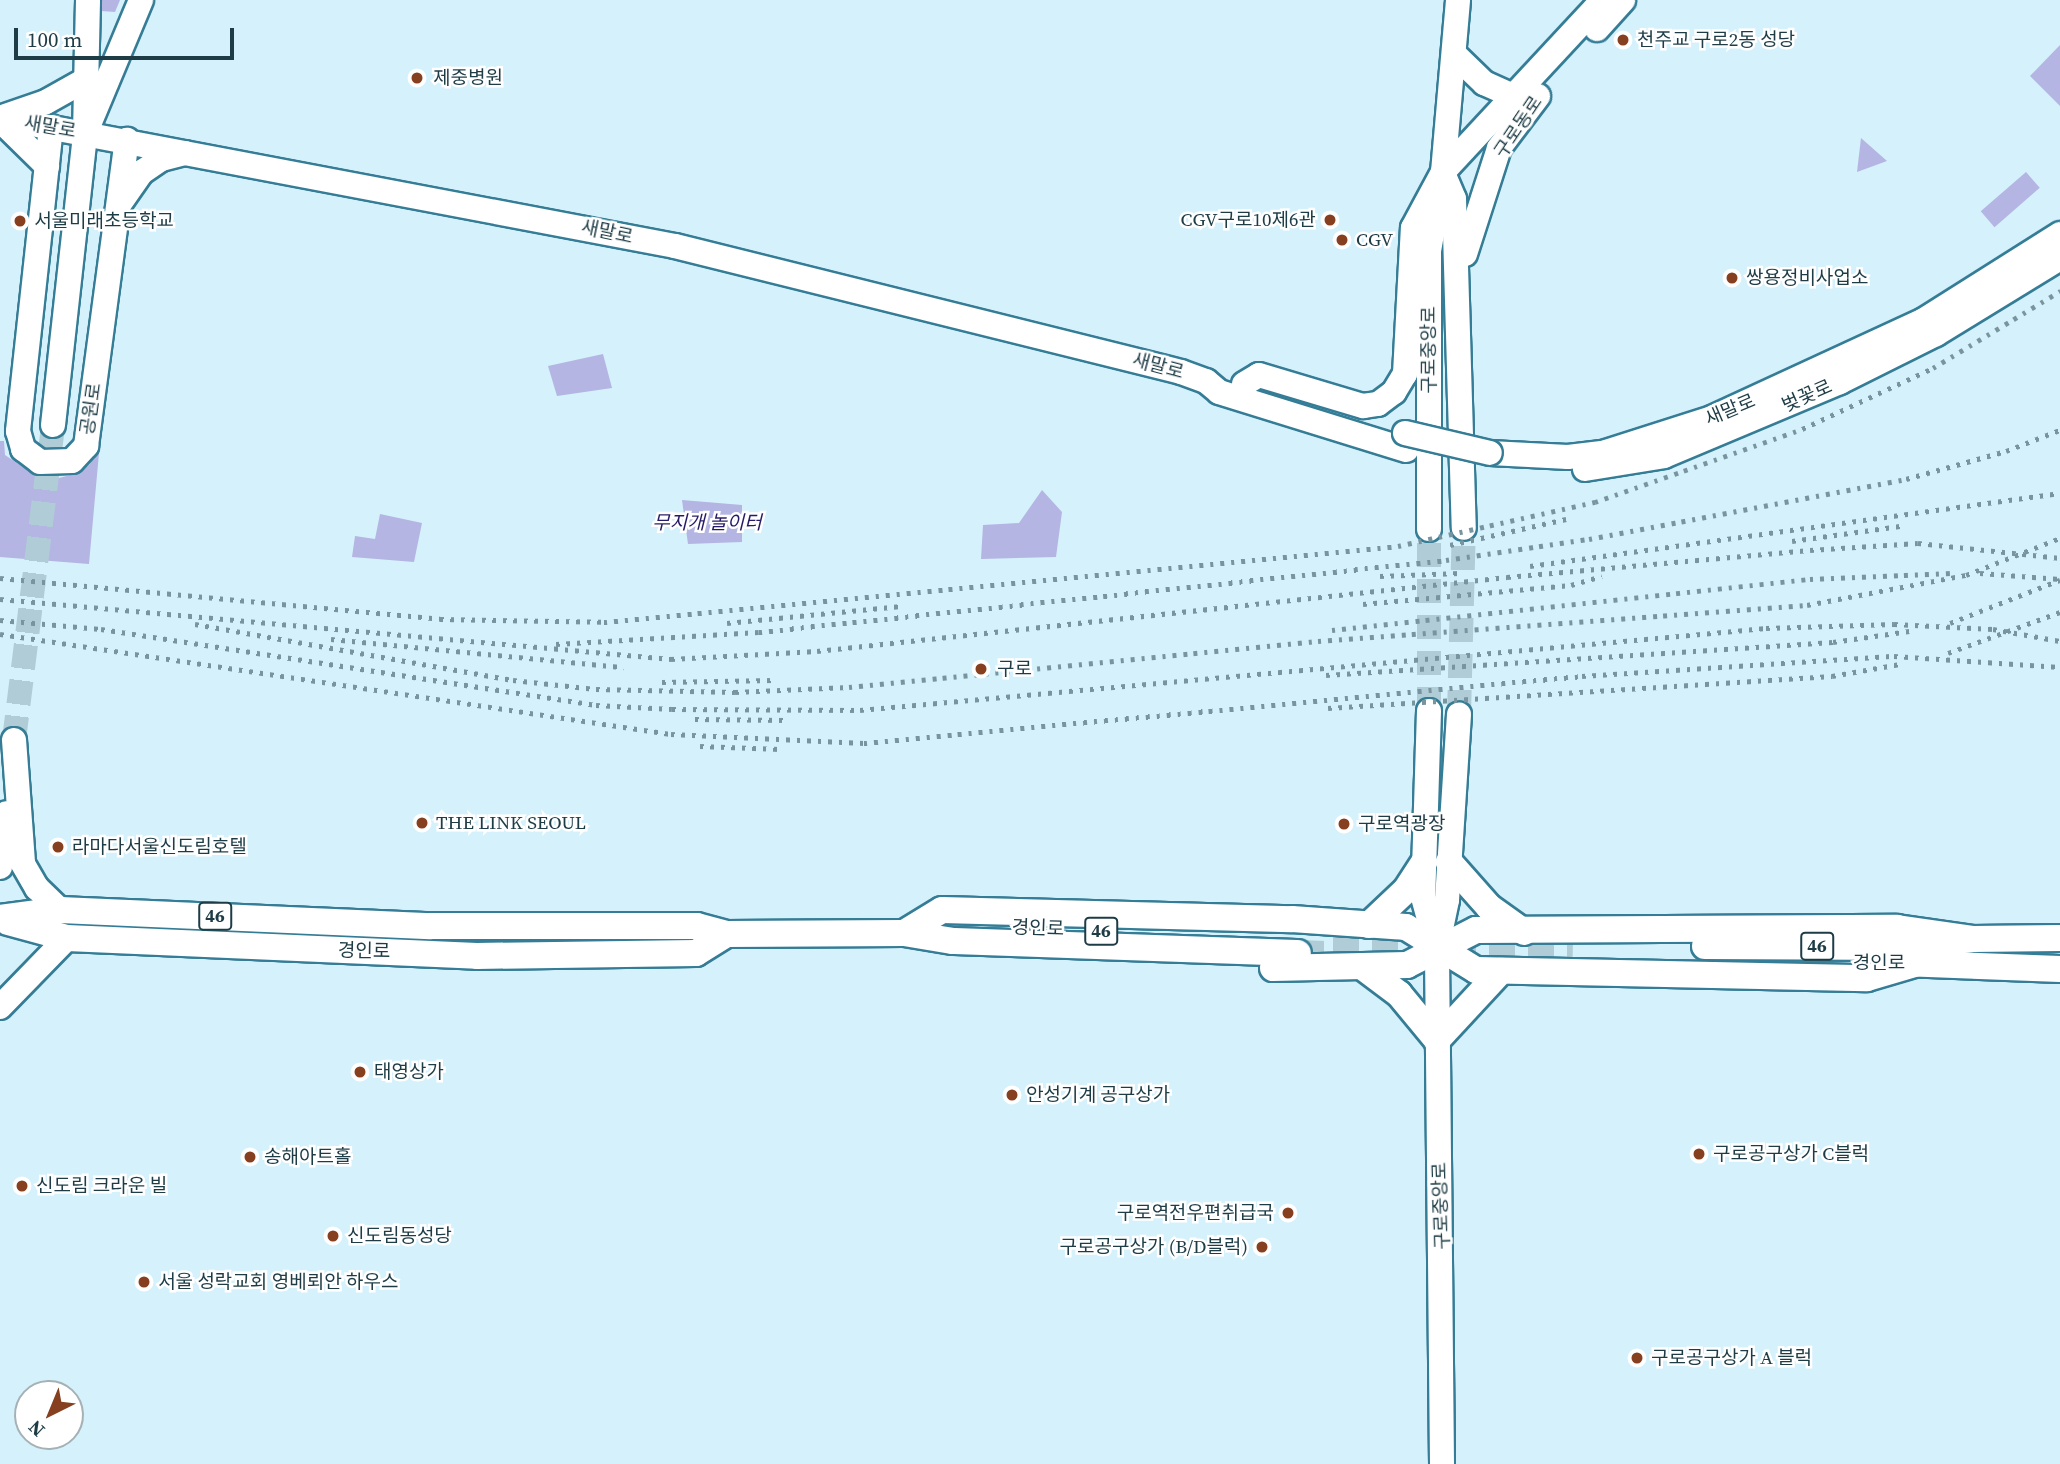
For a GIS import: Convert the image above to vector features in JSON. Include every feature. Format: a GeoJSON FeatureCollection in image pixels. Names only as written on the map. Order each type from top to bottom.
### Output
{"type":"FeatureCollection","features":[{"type":"Feature","properties":{"kind":"main road","name":"공원로"},"geometry":{"type":"LineString","coordinates":[[52,425],[85,132],[88,0]]}},
{"type":"Feature","properties":{"kind":"main road","name":"공원로"},"geometry":{"type":"LineString","coordinates":[[85,132],[141,0]]}},
{"type":"Feature","properties":{"kind":"main road","name":"구로중앙로"},"geometry":{"type":"LineString","coordinates":[[1429,529],[1429,251],[1443,172],[1458,0]]}},
{"type":"Feature","properties":{"kind":"main road","name":"구로동로"},"geometry":{"type":"LineString","coordinates":[[1459,279],[1475,213],[1513,109],[1603,0]]}},
{"type":"Feature","properties":{"kind":"main road","name":"구로동로"},"geometry":{"type":"LineString","coordinates":[[1443,172],[1513,109],[1623,0]]}},
{"type":"Feature","properties":{"kind":"main road"},"geometry":{"type":"LineString","coordinates":[[1454,54],[1513,109]]}},
{"type":"Feature","properties":{"kind":"main road"},"geometry":{"type":"LineString","coordinates":[[47,166],[0,118],[46,102],[87,79]]}},
{"type":"Feature","properties":{"kind":"main road","name":"새말로"},"geometry":{"type":"LineString","coordinates":[[0,118],[675,246],[1206,381],[1219,392],[1490,461],[1606,452],[1713,418],[1912,327],[2060,234]]}},
{"type":"Feature","properties":{"kind":"main road","name":"공원로"},"geometry":{"type":"LineString","coordinates":[[51,127],[18,430],[23,449],[40,462],[72,461],[86,446],[127,140]]}},
{"type":"Feature","properties":{"kind":"main road"},"geometry":{"type":"LineString","coordinates":[[116,210],[142,172],[161,159],[190,152]]}},
{"type":"Feature","properties":{"kind":"main road"},"geometry":{"type":"LineString","coordinates":[[1244,384],[1259,375],[1363,406],[1378,404],[1394,392],[1405,374],[1413,228],[1443,172]]}},
{"type":"Feature","properties":{"kind":"main road","name":"구로중앙로"},"geometry":{"type":"LineString","coordinates":[[1443,172],[1454,199],[1459,279],[1464,528]]}},
{"type":"Feature","properties":{"kind":"main road","name":"벚꽃로"},"geometry":{"type":"LineString","coordinates":[[1448,460],[1614,468],[1664,456],[1896,355],[2060,258]]}},
{"type":"Feature","properties":{"kind":"main road","name":"새말로"},"geometry":{"type":"LineString","coordinates":[[1206,381],[1220,377],[1244,384],[1405,441],[1448,460]]}},
{"type":"Feature","properties":{"kind":"main road","name":"구로중앙로"},"geometry":{"type":"LineString","coordinates":[[1429,711],[1437,862],[1442,1464]]}},
{"type":"Feature","properties":{"kind":"main road","name":"구로중앙로"},"geometry":{"type":"LineString","coordinates":[[1437,862],[1459,714]]}},
{"type":"Feature","properties":{"kind":"main road"},"geometry":{"type":"LineString","coordinates":[[0,777],[14,740]]}},
{"type":"Feature","properties":{"kind":"main road"},"geometry":{"type":"LineString","coordinates":[[14,740],[18,834],[23,864],[37,888],[60,910]]}},
{"type":"Feature","properties":{"kind":"main road"},"geometry":{"type":"LineString","coordinates":[[0,867],[14,740]]}},
{"type":"Feature","properties":{"kind":"main road"},"geometry":{"type":"LineString","coordinates":[[1369,925],[1437,862],[1489,907],[1525,933]]}},
{"type":"Feature","properties":{"kind":"main road","name":"경인로"},"geometry":{"type":"LineString","coordinates":[[0,919],[60,910],[431,926],[697,926],[726,934],[904,933],[956,925],[1299,946]]}},
{"type":"Feature","properties":{"kind":"main road"},"geometry":{"type":"LineString","coordinates":[[904,933],[942,910],[1292,919],[1406,927],[1476,970],[1867,978],[1918,963]]}},
{"type":"Feature","properties":{"kind":"main road","name":"경인로"},"geometry":{"type":"LineString","coordinates":[[0,919],[67,938],[477,956],[696,953],[726,934]]}},
{"type":"Feature","properties":{"kind":"main road"},"geometry":{"type":"LineString","coordinates":[[904,933],[955,951],[1078,964],[1363,967],[1407,965],[1476,930],[1525,933],[1873,928],[1972,939]]}},
{"type":"Feature","properties":{"kind":"main road"},"geometry":{"type":"LineString","coordinates":[[0,1007],[27,974],[67,938]]}},
{"type":"Feature","properties":{"kind":"main road","name":"경인로"},"geometry":{"type":"LineString","coordinates":[[2060,938],[1972,939],[1906,947],[1572,952],[2060,969]]}},
{"type":"Feature","properties":{"kind":"main road"},"geometry":{"type":"LineString","coordinates":[[1363,967],[1399,995],[1437,1040],[1501,971]]}},
{"type":"Feature","properties":{"kind":"green space"},"geometry":{"type":"Polygon","coordinates":[[[101,0],[120,0],[115,12],[101,11],[101,0]]]}},
{"type":"Feature","properties":{"kind":"green space"},"geometry":{"type":"Polygon","coordinates":[[[2060,45],[2060,106],[2030,76],[2060,45]]]}},
{"type":"Feature","properties":{"kind":"green space"},"geometry":{"type":"Polygon","coordinates":[[[1861,138],[1887,161],[1857,172],[1861,138]]]}},
{"type":"Feature","properties":{"kind":"green space"},"geometry":{"type":"Polygon","coordinates":[[[2026,172],[2040,188],[1994,227],[1981,211],[2026,172]]]}},
{"type":"Feature","properties":{"kind":"green space"},"geometry":{"type":"Polygon","coordinates":[[[603,354],[612,388],[557,396],[548,366],[603,354]]]}},
{"type":"Feature","properties":{"kind":"green space"},"geometry":{"type":"Polygon","coordinates":[[[0,441],[4,441],[5,455],[29,471],[59,478],[78,473],[90,464],[94,452],[99,453],[89,564],[0,557],[0,441]]]}},
{"type":"Feature","properties":{"kind":"green space"},"geometry":{"type":"Polygon","coordinates":[[[1042,490],[1062,512],[1056,557],[981,559],[983,525],[1019,523],[1042,490]]]}},
{"type":"Feature","properties":{"kind":"green space","name":"무지개 놀이터"},"geometry":{"type":"Polygon","coordinates":[[[682,500],[742,505],[742,542],[688,544],[682,500]]]}},
{"type":"Feature","properties":{"kind":"green space"},"geometry":{"type":"Polygon","coordinates":[[[380,514],[422,523],[414,562],[352,557],[355,536],[375,539],[380,514]]]}},
{"type":"Feature","properties":{"kind":"tunnel"},"geometry":{"type":"LineString","coordinates":[[14,740],[53,425]]}},
{"type":"Feature","properties":{"kind":"tunnel"},"geometry":{"type":"LineString","coordinates":[[1459,714],[1464,528]]}},
{"type":"Feature","properties":{"kind":"tunnel"},"geometry":{"type":"LineString","coordinates":[[1429,529],[1429,711]]}},
{"type":"Feature","properties":{"kind":"tunnel"},"geometry":{"type":"LineString","coordinates":[[1333,939],[1573,945]]}},
{"type":"Feature","properties":{"kind":"tunnel"},"geometry":{"type":"LineString","coordinates":[[1298,953],[1356,955]]}},
{"type":"Feature","properties":{"kind":"railway"},"geometry":{"type":"LineString","coordinates":[[0,578],[440,619],[604,622],[1398,546],[1595,502],[1802,429],[1933,368],[2060,291]]}},
{"type":"Feature","properties":{"kind":"railway"},"geometry":{"type":"LineString","coordinates":[[556,644],[759,632],[1446,560],[1589,539],[1906,479],[2006,451],[2060,430]]}},
{"type":"Feature","properties":{"kind":"railway"},"geometry":{"type":"LineString","coordinates":[[1530,566],[2060,493]]}},
{"type":"Feature","properties":{"kind":"railway"},"geometry":{"type":"LineString","coordinates":[[1450,545],[1566,519]]}},
{"type":"Feature","properties":{"kind":"railway"},"geometry":{"type":"LineString","coordinates":[[1792,541],[1900,526]]}},
{"type":"Feature","properties":{"kind":"railway"},"geometry":{"type":"LineString","coordinates":[[195,624],[513,680],[596,689],[735,692],[849,687],[1318,641],[1807,605],[1966,575],[2060,538]]}},
{"type":"Feature","properties":{"kind":"railway"},"geometry":{"type":"LineString","coordinates":[[0,599],[671,659],[817,651],[1507,577],[1810,550],[1918,543],[2060,558]]}},
{"type":"Feature","properties":{"kind":"railway"},"geometry":{"type":"LineString","coordinates":[[1380,576],[1460,573]]}},
{"type":"Feature","properties":{"kind":"railway"},"geometry":{"type":"LineString","coordinates":[[1332,630],[1810,579],[1952,573]]}},
{"type":"Feature","properties":{"kind":"railway"},"geometry":{"type":"LineString","coordinates":[[1980,573],[2060,579]]}},
{"type":"Feature","properties":{"kind":"railway"},"geometry":{"type":"LineString","coordinates":[[1363,604],[1571,585],[1602,576]]}},
{"type":"Feature","properties":{"kind":"railway"},"geometry":{"type":"LineString","coordinates":[[1950,623],[2060,580]]}},
{"type":"Feature","properties":{"kind":"railway"},"geometry":{"type":"LineString","coordinates":[[727,623],[901,606]]}},
{"type":"Feature","properties":{"kind":"railway"},"geometry":{"type":"LineString","coordinates":[[1948,653],[2060,612]]}},
{"type":"Feature","properties":{"kind":"railway"},"geometry":{"type":"LineString","coordinates":[[0,620],[101,629],[596,705],[672,709],[860,710],[1766,628],[1894,624],[1993,629],[2060,641]]}},
{"type":"Feature","properties":{"kind":"railway"},"geometry":{"type":"LineString","coordinates":[[1326,675],[1833,642],[1909,631]]}},
{"type":"Feature","properties":{"kind":"railway"},"geometry":{"type":"LineString","coordinates":[[0,634],[671,734],[864,743],[1582,676],[1894,656],[2060,667]]}},
{"type":"Feature","properties":{"kind":"railway"},"geometry":{"type":"LineString","coordinates":[[331,639],[624,667]]}},
{"type":"Feature","properties":{"kind":"railway"},"geometry":{"type":"LineString","coordinates":[[1328,708],[1832,676],[1900,664]]}},
{"type":"Feature","properties":{"kind":"railway"},"geometry":{"type":"LineString","coordinates":[[662,682],[774,680]]}},
{"type":"Feature","properties":{"kind":"railway"},"geometry":{"type":"LineString","coordinates":[[695,719],[786,720]]}},
{"type":"Feature","properties":{"kind":"railway"},"geometry":{"type":"LineString","coordinates":[[700,746],[780,749]]}},
{"type":"Feature","properties":{"kind":"place","name":"천주교 구로2동 성당"},"geometry":{"type":"Point","coordinates":[1623,40]}},
{"type":"Feature","properties":{"kind":"place","name":"제중병원"},"geometry":{"type":"Point","coordinates":[417,78]}},
{"type":"Feature","properties":{"kind":"place","name":"CGV구로10제6관"},"geometry":{"type":"Point","coordinates":[1330,220]}},
{"type":"Feature","properties":{"kind":"place","name":"서울미래초등학교"},"geometry":{"type":"Point","coordinates":[20,221]}},
{"type":"Feature","properties":{"kind":"place","name":"CGV"},"geometry":{"type":"Point","coordinates":[1342,240]}},
{"type":"Feature","properties":{"kind":"place","name":"쌍용정비사업소"},"geometry":{"type":"Point","coordinates":[1732,278]}},
{"type":"Feature","properties":{"kind":"place","name":"구로"},"geometry":{"type":"Point","coordinates":[981,669]}},
{"type":"Feature","properties":{"kind":"place","name":"THE LINK SEOUL"},"geometry":{"type":"Point","coordinates":[422,823]}},
{"type":"Feature","properties":{"kind":"place","name":"구로역광장"},"geometry":{"type":"Point","coordinates":[1344,824]}},
{"type":"Feature","properties":{"kind":"place","name":"라마다서울신도림호텔"},"geometry":{"type":"Point","coordinates":[58,847]}},
{"type":"Feature","properties":{"kind":"place","name":"태영상가"},"geometry":{"type":"Point","coordinates":[360,1072]}},
{"type":"Feature","properties":{"kind":"place","name":"안성기계 공구상가"},"geometry":{"type":"Point","coordinates":[1012,1095]}},
{"type":"Feature","properties":{"kind":"place","name":"구로공구상가 C블럭"},"geometry":{"type":"Point","coordinates":[1699,1154]}},
{"type":"Feature","properties":{"kind":"place","name":"송해아트홀"},"geometry":{"type":"Point","coordinates":[250,1157]}},
{"type":"Feature","properties":{"kind":"place","name":"신도림 크라운 빌"},"geometry":{"type":"Point","coordinates":[22,1186]}},
{"type":"Feature","properties":{"kind":"place","name":"구로역전우편취급국"},"geometry":{"type":"Point","coordinates":[1288,1213]}},
{"type":"Feature","properties":{"kind":"place","name":"신도림동성당"},"geometry":{"type":"Point","coordinates":[333,1236]}},
{"type":"Feature","properties":{"kind":"place","name":"구로공구상가 (B/D블럭)"},"geometry":{"type":"Point","coordinates":[1262,1247]}},
{"type":"Feature","properties":{"kind":"place","name":"서울 성락교회 영베뢰안 하우스"},"geometry":{"type":"Point","coordinates":[144,1282]}},
{"type":"Feature","properties":{"kind":"place","name":"구로공구상가 A 블럭"},"geometry":{"type":"Point","coordinates":[1637,1358]}}]}
